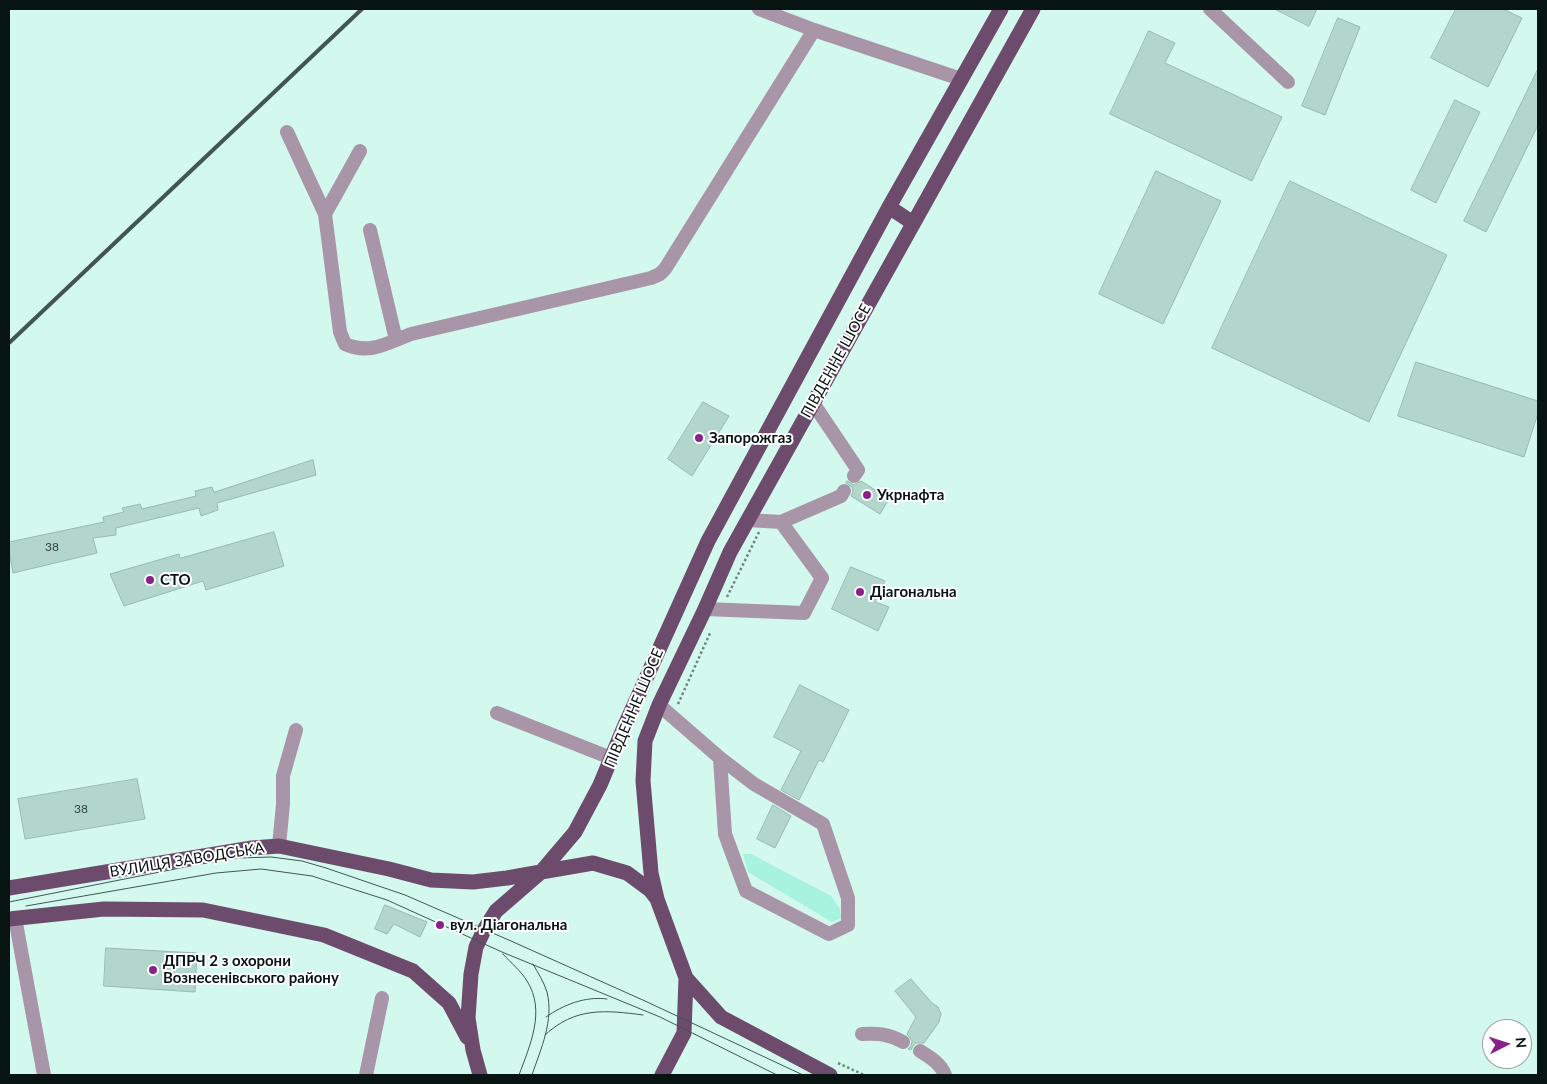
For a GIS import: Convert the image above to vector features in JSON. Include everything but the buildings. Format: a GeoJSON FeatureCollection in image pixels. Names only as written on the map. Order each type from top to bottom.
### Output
{"type":"FeatureCollection","features":[{"type":"Feature","properties":{"kind":"main road","name":"ПІВДЕННЕ ШОСЕ"},"geometry":{"type":"LineString","coordinates":[[473,1050],[468,1018],[471,974],[476,948],[484,930],[496,911],[541,872],[575,832],[600,785],[708,541],[889,206],[1000,9]]}},
{"type":"Feature","properties":{"kind":"main road","name":"ПІВДЕННЕ ШОСЕ"},"geometry":{"type":"LineString","coordinates":[[686,978],[657,899],[651,873],[643,781],[645,741],[659,705],[730,552],[1033,9]]}},
{"type":"Feature","properties":{"kind":"main road"},"geometry":{"type":"LineString","coordinates":[[889,206],[913,223]]}},
{"type":"Feature","properties":{"kind":"main road","name":"ВУЛИЦЯ ЗАВОДСЬКА"},"geometry":{"type":"LineString","coordinates":[[9,888],[252,848],[279,846],[389,869],[431,880],[473,882],[593,863],[627,874],[650,890],[657,899]]}},
{"type":"Feature","properties":{"kind":"main road"},"geometry":{"type":"LineString","coordinates":[[12,919],[104,909],[203,910],[324,935],[413,971],[450,1003],[473,1050],[480,1075]]}},
{"type":"Feature","properties":{"kind":"main road"},"geometry":{"type":"LineString","coordinates":[[662,1075],[684,1033],[686,978]]}},
{"type":"Feature","properties":{"kind":"main road"},"geometry":{"type":"LineString","coordinates":[[686,978],[721,1017],[830,1075]]}},
{"type":"Feature","properties":{"kind":"lane"},"geometry":{"type":"LineString","coordinates":[[759,9],[814,30],[961,79]]}},
{"type":"Feature","properties":{"kind":"lane"},"geometry":{"type":"LineString","coordinates":[[1210,9],[1288,82]]}},
{"type":"Feature","properties":{"kind":"lane"},"geometry":{"type":"LineString","coordinates":[[287,132],[325,214],[340,332],[345,344],[355,348],[366,349],[411,334],[651,278],[660,274],[665,269],[814,30]]}},
{"type":"Feature","properties":{"kind":"lane"},"geometry":{"type":"LineString","coordinates":[[325,214],[360,151]]}},
{"type":"Feature","properties":{"kind":"lane"},"geometry":{"type":"LineString","coordinates":[[370,230],[396,340]]}},
{"type":"Feature","properties":{"kind":"lane"},"geometry":{"type":"LineString","coordinates":[[813,403],[858,470],[854,476]]}},
{"type":"Feature","properties":{"kind":"lane"},"geometry":{"type":"LineString","coordinates":[[748,520],[781,522],[841,496],[844,491]]}},
{"type":"Feature","properties":{"kind":"lane"},"geometry":{"type":"LineString","coordinates":[[705,609],[804,613],[822,578],[781,522]]}},
{"type":"Feature","properties":{"kind":"lane"},"geometry":{"type":"LineString","coordinates":[[659,705],[720,758],[754,784],[823,824],[848,898],[848,925],[829,934],[746,891],[726,834],[720,758]]}},
{"type":"Feature","properties":{"kind":"lane"},"geometry":{"type":"LineString","coordinates":[[497,713],[612,758]]}},
{"type":"Feature","properties":{"kind":"lane"},"geometry":{"type":"LineString","coordinates":[[279,846],[284,776],[296,730]]}},
{"type":"Feature","properties":{"kind":"lane"},"geometry":{"type":"LineString","coordinates":[[12,919],[44,1075]]}},
{"type":"Feature","properties":{"kind":"lane"},"geometry":{"type":"LineString","coordinates":[[366,1075],[382,998]]}},
{"type":"Feature","properties":{"kind":"lane"},"geometry":{"type":"LineString","coordinates":[[862,1034],[880,1033],[894,1036],[903,1042]]}},
{"type":"Feature","properties":{"kind":"lane"},"geometry":{"type":"LineString","coordinates":[[920,1051],[943,1068],[945,1075]]}},
{"type":"Feature","properties":{"kind":"path"},"geometry":{"type":"LineString","coordinates":[[672,717],[721,609],[765,521]]}},
{"type":"Feature","properties":{"kind":"green space"},"geometry":{"type":"Polygon","coordinates":[[[743,854],[751,854],[831,896],[840,909],[841,918],[832,922],[748,872],[743,854]]]}},
{"type":"Feature","properties":{"kind":"tram line"},"geometry":{"type":"LineString","coordinates":[[9,902],[239,858],[271,857],[302,861],[405,895],[645,1001],[803,1075]]}},
{"type":"Feature","properties":{"kind":"tram line"},"geometry":{"type":"LineString","coordinates":[[26,906],[216,873],[261,869],[312,876],[387,900],[502,952],[660,1017],[777,1075]]}},
{"type":"Feature","properties":{"kind":"tram line"},"geometry":{"type":"LineString","coordinates":[[503,954],[527,981],[533,992],[535,1004],[534,1028],[528,1052],[519,1075]]}},
{"type":"Feature","properties":{"kind":"tram line"},"geometry":{"type":"LineString","coordinates":[[532,1075],[543,1045],[549,1013],[547,992],[533,964]]}},
{"type":"Feature","properties":{"kind":"tram line"},"geometry":{"type":"LineString","coordinates":[[546,1017],[575,1002],[599,998],[607,999]]}},
{"type":"Feature","properties":{"kind":"tram line"},"geometry":{"type":"LineString","coordinates":[[545,1035],[556,1026],[579,1015],[603,1012],[643,1015]]}},
{"type":"Feature","properties":{"kind":"railway"},"geometry":{"type":"LineString","coordinates":[[9,343],[362,9]]}},
{"type":"Feature","properties":{"kind":"place","name":"Запорожгаз"},"geometry":{"type":"Point","coordinates":[699,438]}},
{"type":"Feature","properties":{"kind":"place","name":"Укрнафта"},"geometry":{"type":"Point","coordinates":[867,495]}},
{"type":"Feature","properties":{"kind":"place","name":"СТО"},"geometry":{"type":"Point","coordinates":[150,580]}},
{"type":"Feature","properties":{"kind":"place","name":"Діагональна"},"geometry":{"type":"Point","coordinates":[860,592]}},
{"type":"Feature","properties":{"kind":"place","name":"вул. Діагональна"},"geometry":{"type":"Point","coordinates":[440,925]}},
{"type":"Feature","properties":{"kind":"place","name":"ДПРЧ 2 з охорони Вознесенівського району"},"geometry":{"type":"Point","coordinates":[153,970]}}]}
